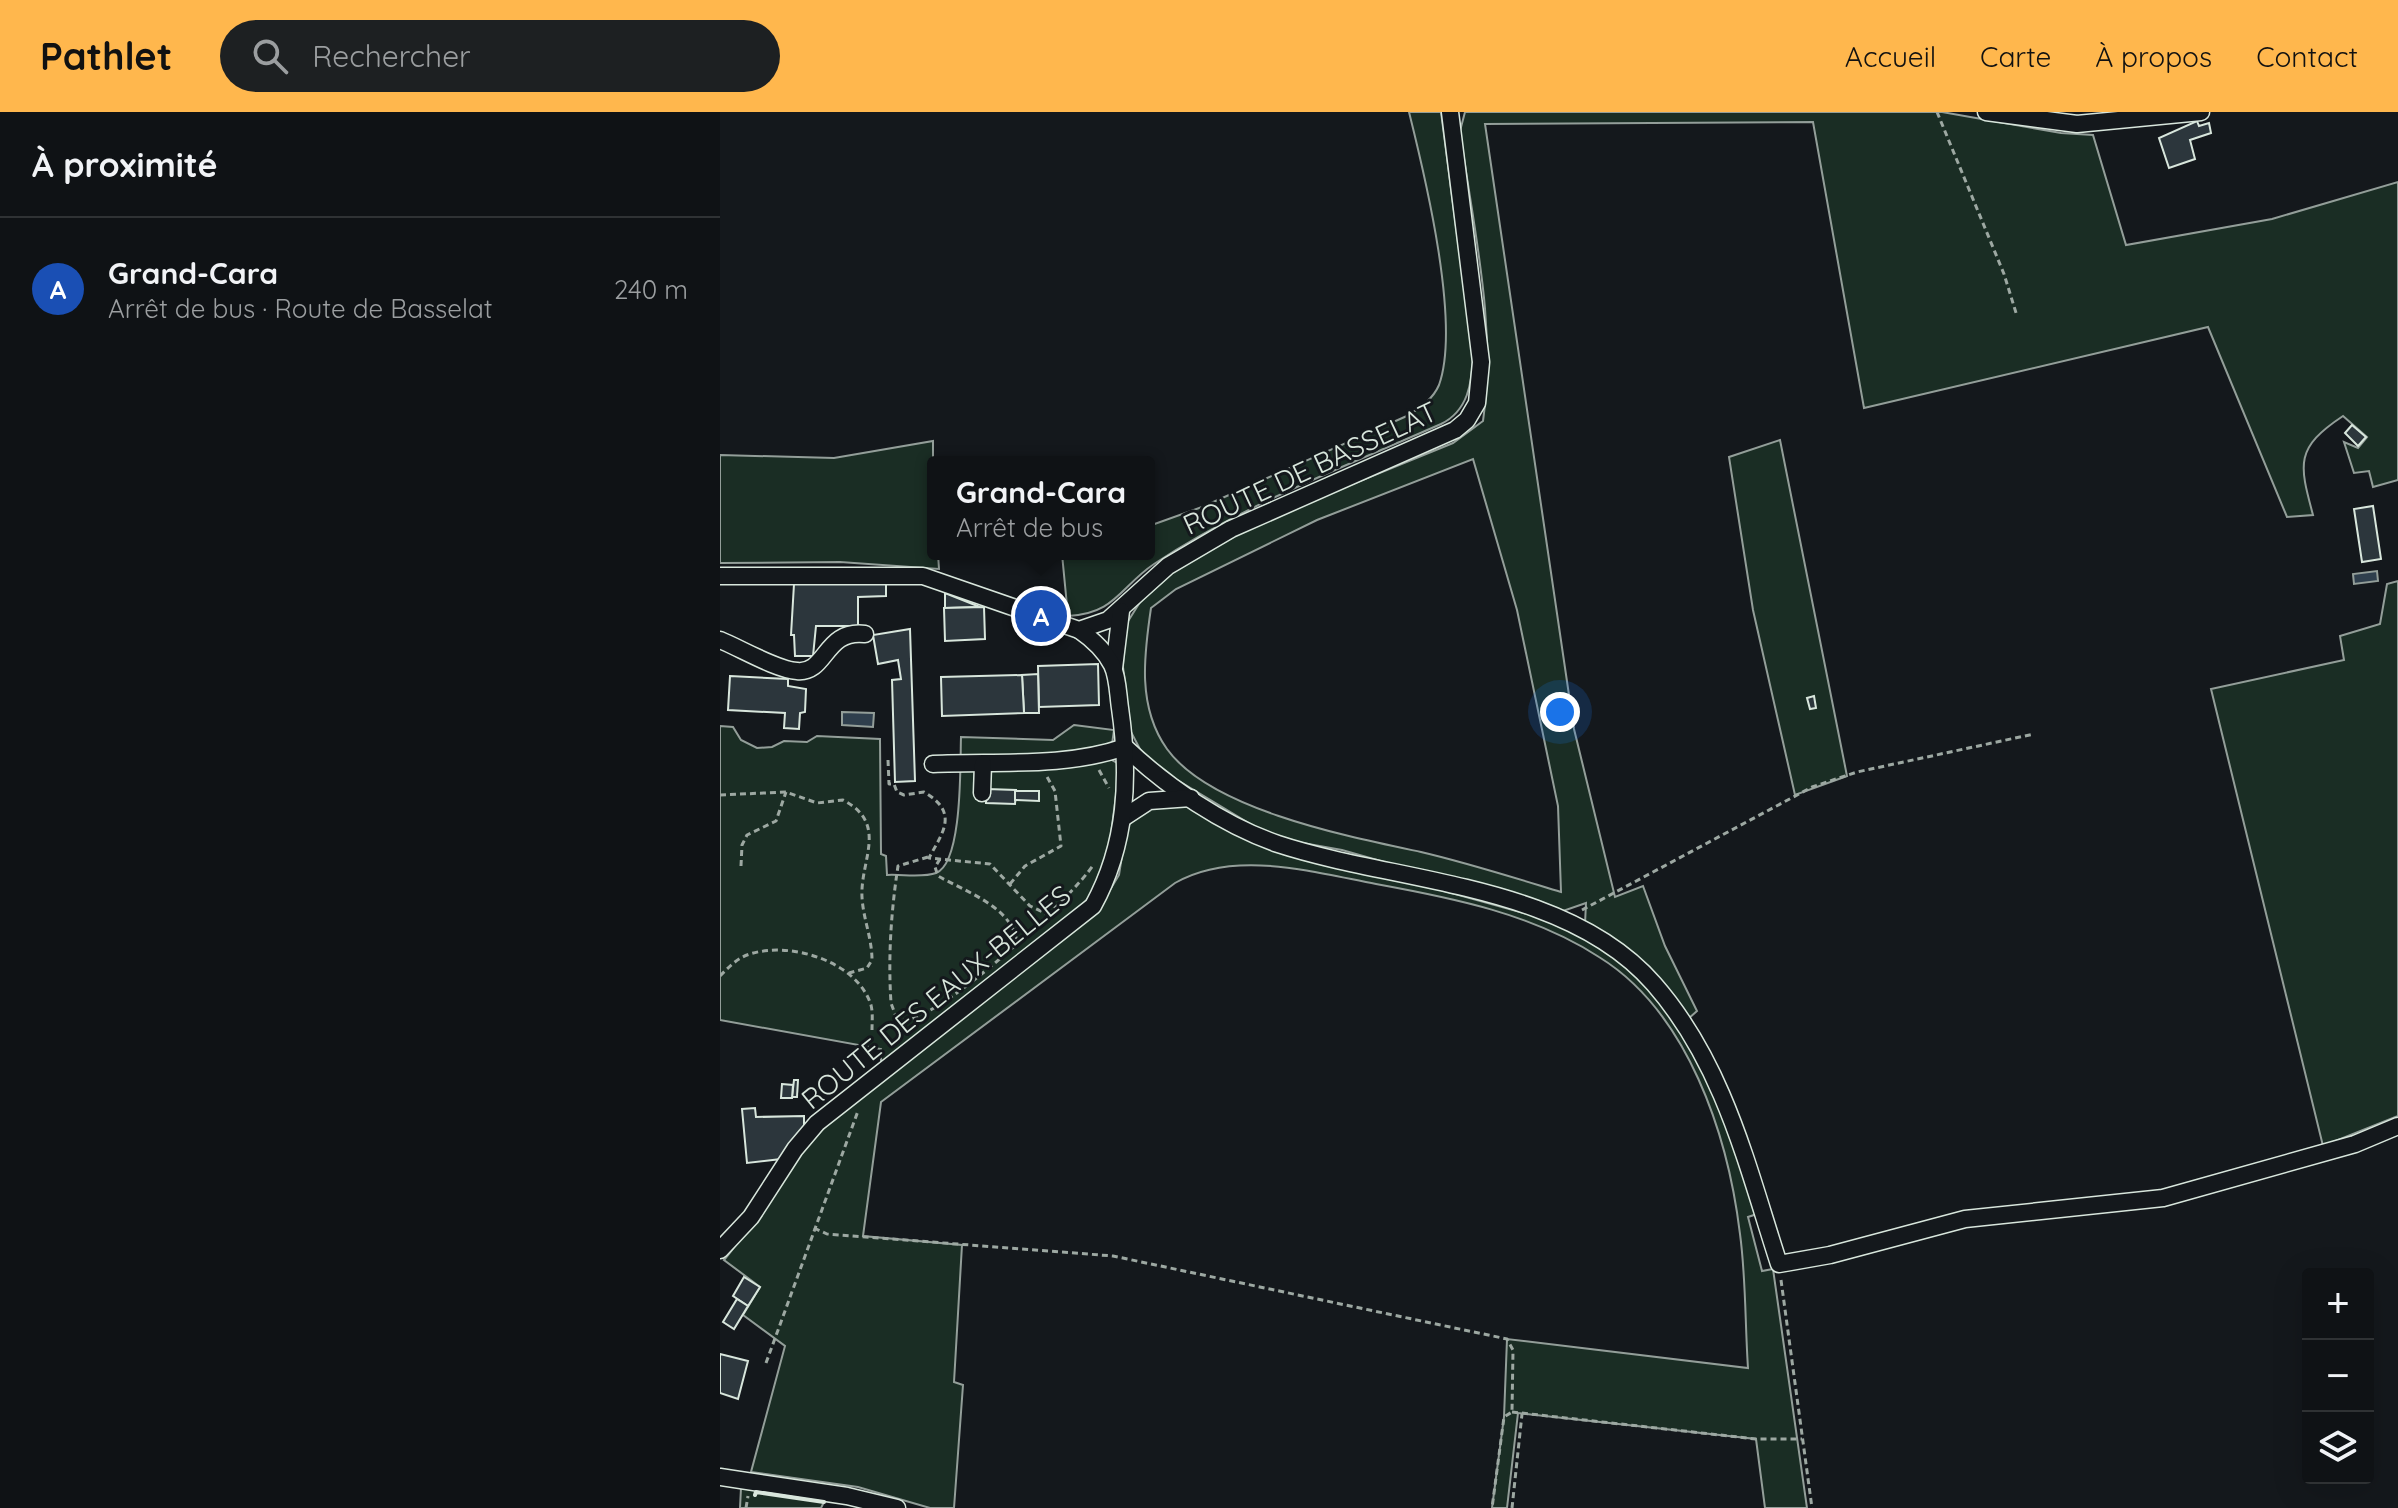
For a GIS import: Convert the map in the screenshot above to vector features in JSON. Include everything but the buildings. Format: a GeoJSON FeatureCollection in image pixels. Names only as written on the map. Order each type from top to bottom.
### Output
{"type":"FeatureCollection","features":[{"type":"Feature","properties":{"kind":"street","name":"ROUTE DE BASSELAT"},"geometry":{"type":"LineString","coordinates":[[1079,630],[1095,626],[1121,611],[1148,581],[1207,543],[1274,507],[1447,434],[1473,413],[1481,362],[1450,112]]}},
{"type":"Feature","properties":{"kind":"street"},"geometry":{"type":"LineString","coordinates":[[1986,112],[2077,124],[2201,112]]}},
{"type":"Feature","properties":{"kind":"street"},"geometry":{"type":"LineString","coordinates":[[720,576],[914,575],[944,582],[1079,630],[1100,648],[1114,668]]}},
{"type":"Feature","properties":{"kind":"street"},"geometry":{"type":"LineString","coordinates":[[1114,668],[1121,611]]}},
{"type":"Feature","properties":{"kind":"street"},"geometry":{"type":"LineString","coordinates":[[720,640],[795,671],[815,665],[837,639],[847,634],[865,634]]}},
{"type":"Feature","properties":{"kind":"street","name":"ROUTE DES EAUX-BELLES"},"geometry":{"type":"LineString","coordinates":[[723,1242],[751,1217],[806,1135],[1093,906],[1108,878],[1123,818],[1125,747],[1114,668]]}},
{"type":"Feature","properties":{"kind":"street"},"geometry":{"type":"LineString","coordinates":[[933,764],[1043,760],[1093,755],[1125,747],[1155,773],[1241,828],[1284,846],[1434,881],[1560,920],[1627,958],[1652,982],[1690,1033],[1729,1107],[1779,1264],[1830,1255],[1965,1219],[2163,1198],[2301,1160],[2398,1126]]}},
{"type":"Feature","properties":{"kind":"street"},"geometry":{"type":"LineString","coordinates":[[982,793],[983,764]]}},
{"type":"Feature","properties":{"kind":"street"},"geometry":{"type":"LineString","coordinates":[[1123,818],[1149,801],[1192,798]]}},
{"type":"Feature","properties":{"kind":"street"},"geometry":{"type":"LineString","coordinates":[[720,1477],[847,1496],[897,1508]]}},
{"type":"Feature","properties":{"kind":"path"},"geometry":{"type":"LineString","coordinates":[[1937,112],[2004,274],[2017,316]]}},
{"type":"Feature","properties":{"kind":"path"},"geometry":{"type":"LineString","coordinates":[[1560,920],[1812,787],[1857,772],[2034,734]]}},
{"type":"Feature","properties":{"kind":"path"},"geometry":{"type":"LineString","coordinates":[[1093,755],[1110,793]]}},
{"type":"Feature","properties":{"kind":"path"},"geometry":{"type":"LineString","coordinates":[[888,760],[889,784],[894,784],[897,792],[904,795],[924,792],[943,813],[945,834],[928,857]]}},
{"type":"Feature","properties":{"kind":"path"},"geometry":{"type":"LineString","coordinates":[[1010,884],[1025,866],[1061,846],[1055,791],[1045,774],[1043,760]]}},
{"type":"Feature","properties":{"kind":"path"},"geometry":{"type":"LineString","coordinates":[[741,866],[747,835],[776,821],[786,792]]}},
{"type":"Feature","properties":{"kind":"path"},"geometry":{"type":"LineString","coordinates":[[720,795],[786,792],[817,803],[843,800],[861,813],[871,848],[862,895],[872,960],[867,968],[849,973]]}},
{"type":"Feature","properties":{"kind":"path"},"geometry":{"type":"LineString","coordinates":[[1049,916],[1030,906],[990,864],[928,857],[898,866],[890,933],[891,1003],[897,1016],[909,1020],[920,1016],[1017,943],[1049,916],[1081,883],[1095,862]]}},
{"type":"Feature","properties":{"kind":"path"},"geometry":{"type":"LineString","coordinates":[[940,859],[935,867],[938,876],[983,900],[1007,920],[1017,943]]}},
{"type":"Feature","properties":{"kind":"path"},"geometry":{"type":"LineString","coordinates":[[720,976],[743,956],[770,950],[819,958],[849,973],[871,1004],[872,1030]]}},
{"type":"Feature","properties":{"kind":"path"},"geometry":{"type":"LineString","coordinates":[[766,1363],[868,1086]]}},
{"type":"Feature","properties":{"kind":"path"},"geometry":{"type":"LineString","coordinates":[[814,1228],[827,1234],[917,1243],[1113,1256],[1507,1339],[1513,1350],[1512,1412]]}},
{"type":"Feature","properties":{"kind":"path"},"geometry":{"type":"LineString","coordinates":[[1779,1264],[1812,1508]]}},
{"type":"Feature","properties":{"kind":"path"},"geometry":{"type":"LineString","coordinates":[[1492,1508],[1504,1417],[1512,1412],[1756,1439],[1802,1439]]}},
{"type":"Feature","properties":{"kind":"path"},"geometry":{"type":"LineString","coordinates":[[1512,1508],[1522,1414]]}},
{"type":"Feature","properties":{"kind":"green space"},"geometry":{"type":"Polygon","coordinates":[[[1409,112],[1441,112],[1473,356],[1470,386],[1457,412],[1441,424],[1294,488],[1223,523],[1154,564],[1107,605],[1084,614],[1068,616],[1063,560],[1155,560],[1155,524],[1202,507],[1409,415],[1433,394],[1439,385],[1445,358],[1446,326],[1438,250],[1409,112]]]}},
{"type":"Feature","properties":{"kind":"green space"},"geometry":{"type":"Polygon","coordinates":[[[1465,112],[1942,112],[2061,133],[2093,135],[2126,245],[2272,219],[2398,182],[2398,480],[2373,487],[2369,471],[2354,473],[2344,442],[2358,448],[2367,437],[2343,416],[2316,438],[2305,458],[2305,482],[2313,515],[2287,517],[2208,327],[1864,408],[1813,122],[1485,124],[1574,729],[1615,897],[1643,886],[1665,946],[1697,1011],[1688,1019],[1648,966],[1585,924],[1586,903],[1563,911],[1550,909],[1342,850],[1286,840],[1257,828],[1169,775],[1142,753],[1131,732],[1123,667],[1125,626],[1142,599],[1170,573],[1262,521],[1453,443],[1483,421],[1487,385],[1485,312],[1460,131],[1465,112]],[[1473,459],[1317,520],[1176,589],[1151,608],[1145,680],[1151,716],[1167,749],[1188,770],[1215,789],[1248,804],[1321,829],[1456,861],[1561,892],[1558,806],[1517,610],[1473,459]]]}},
{"type":"Feature","properties":{"kind":"green space"},"geometry":{"type":"Polygon","coordinates":[[[1780,440],[1847,776],[1795,795],[1753,610],[1729,457],[1780,440]]]}},
{"type":"Feature","properties":{"kind":"green space"},"geometry":{"type":"Polygon","coordinates":[[[933,441],[933,456],[927,456],[927,560],[938,560],[939,569],[840,562],[720,563],[720,455],[834,458],[933,441]]]}},
{"type":"Feature","properties":{"kind":"green space"},"geometry":{"type":"Polygon","coordinates":[[[2398,581],[2398,1116],[2323,1146],[2211,689],[2344,660],[2340,636],[2380,624],[2387,584],[2398,581]]]}},
{"type":"Feature","properties":{"kind":"green space"},"geometry":{"type":"Polygon","coordinates":[[[1074,725],[1114,730],[1110,759],[1117,763],[1119,772],[1107,865],[1079,909],[881,1064],[881,1049],[720,1020],[720,726],[733,727],[741,740],[757,748],[772,747],[784,741],[807,742],[817,736],[880,739],[881,854],[886,856],[887,875],[918,876],[936,873],[945,865],[951,851],[958,811],[961,737],[1053,740],[1074,725]]]}},
{"type":"Feature","properties":{"kind":"green space"},"geometry":{"type":"Polygon","coordinates":[[[1185,804],[1239,834],[1549,920],[1608,950],[1667,1007],[1715,1089],[1757,1214],[1748,1217],[1762,1271],[1773,1269],[1807,1508],[1765,1508],[1756,1439],[1518,1413],[1507,1508],[1492,1508],[1504,1417],[1507,1339],[1748,1368],[1740,1234],[1714,1117],[1680,1043],[1657,1010],[1630,981],[1574,942],[1520,919],[1463,902],[1300,869],[1248,865],[1222,867],[1175,883],[881,1102],[863,1236],[962,1245],[954,1382],[963,1385],[954,1508],[930,1508],[858,1487],[751,1472],[785,1346],[743,1315],[760,1287],[724,1260],[798,1157],[826,1126],[1096,913],[1119,875],[1127,824],[1141,810],[1185,804]]]}},
{"type":"Feature","properties":{"kind":"green space"},"geometry":{"type":"Polygon","coordinates":[[[741,1488],[824,1502],[821,1508],[740,1508],[741,1488]]]}},
{"type":"Feature","properties":{"kind":"water"},"geometry":{"type":"Polygon","coordinates":[[[2377,571],[2378,581],[2354,584],[2353,574],[2377,571]]]}},
{"type":"Feature","properties":{"kind":"water"},"geometry":{"type":"Polygon","coordinates":[[[842,712],[874,713],[873,727],[842,725],[842,712]]]}},
{"type":"Feature","properties":{"kind":"wall"},"geometry":{"type":"LineString","coordinates":[[755,1495],[756,1492],[824,1502]]}},
{"type":"Feature","properties":{"kind":"place","name":"Grand-Cara"},"geometry":{"type":"Point","coordinates":[1041,616]}}]}
